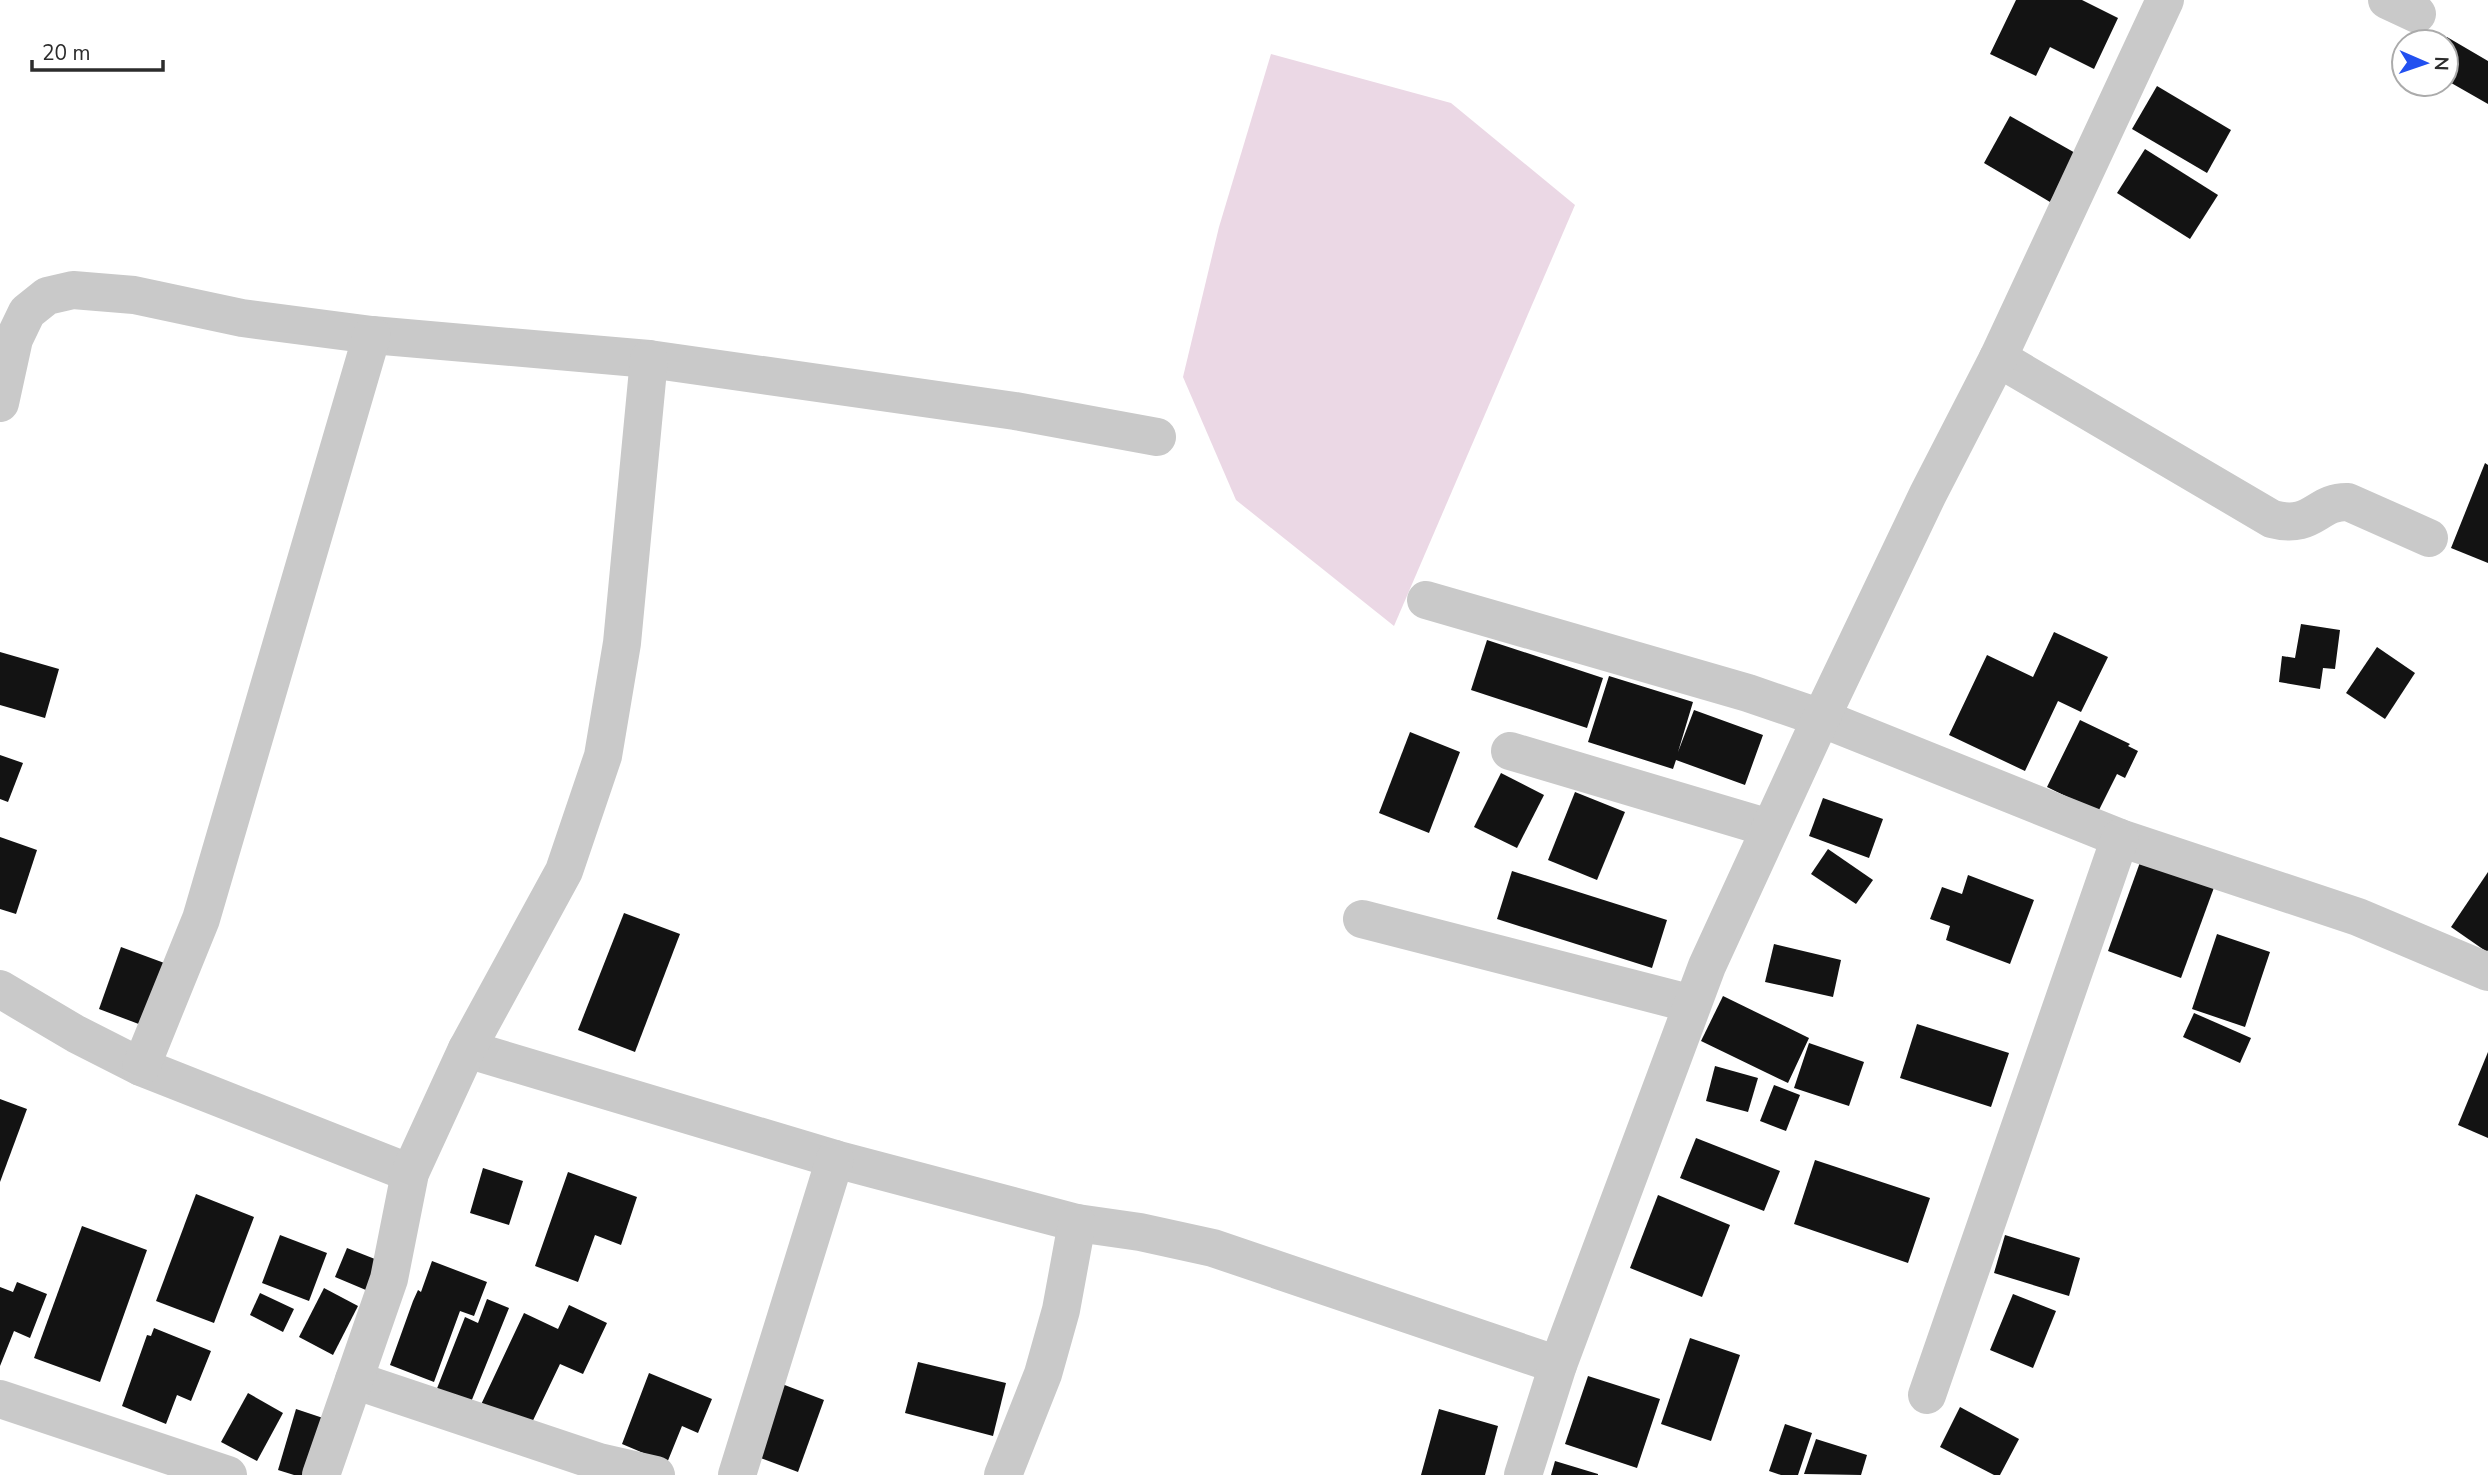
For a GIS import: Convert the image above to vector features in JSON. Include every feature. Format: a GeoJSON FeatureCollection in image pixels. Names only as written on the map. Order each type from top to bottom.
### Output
{"type":"FeatureCollection","features":[{"type":"Feature","properties":{"kind":"street"},"geometry":{"type":"LineString","coordinates":[[1522,1475],[1558,1365],[1692,1004],[1769,828],[1928,494],[1998,358],[2165,0]]}},
{"type":"Feature","properties":{"kind":"street"},"geometry":{"type":"LineString","coordinates":[[0,402],[14,340],[27,312],[47,296],[73,290],[134,295],[242,318],[372,335],[649,359],[1016,411],[1157,437]]}},
{"type":"Feature","properties":{"kind":"street"},"geometry":{"type":"LineString","coordinates":[[141,1067],[201,919],[372,335]]}},
{"type":"Feature","properties":{"kind":"street"},"geometry":{"type":"LineString","coordinates":[[1998,358],[2272,519],[2288,523],[2301,522],[2337,502],[2348,502],[2428,538]]}},
{"type":"Feature","properties":{"kind":"street"},"geometry":{"type":"LineString","coordinates":[[320,1475],[388,1279],[410,1173],[467,1049],[564,871],[603,756],[622,643],[649,359]]}},
{"type":"Feature","properties":{"kind":"street"},"geometry":{"type":"LineString","coordinates":[[1426,600],[1736,690],[1821,718],[2120,838],[2358,917],[2488,972]]}},
{"type":"Feature","properties":{"kind":"street"},"geometry":{"type":"LineString","coordinates":[[1510,751],[1769,828]]}},
{"type":"Feature","properties":{"kind":"street"},"geometry":{"type":"LineString","coordinates":[[1927,1395],[2120,838]]}},
{"type":"Feature","properties":{"kind":"street"},"geometry":{"type":"LineString","coordinates":[[1362,919],[1692,1004]]}},
{"type":"Feature","properties":{"kind":"street"},"geometry":{"type":"LineString","coordinates":[[0,989],[76,1034],[141,1067],[410,1173]]}},
{"type":"Feature","properties":{"kind":"street"},"geometry":{"type":"LineString","coordinates":[[467,1049],[835,1159],[1077,1223],[1140,1232],[1213,1248],[1558,1365]]}},
{"type":"Feature","properties":{"kind":"street"},"geometry":{"type":"LineString","coordinates":[[737,1475],[835,1159]]}},
{"type":"Feature","properties":{"kind":"street"},"geometry":{"type":"LineString","coordinates":[[1003,1475],[1043,1374],[1060,1310],[1077,1223]]}},
{"type":"Feature","properties":{"kind":"street"},"geometry":{"type":"LineString","coordinates":[[354,1380],[599,1462],[656,1475]]}},
{"type":"Feature","properties":{"kind":"street"},"geometry":{"type":"LineString","coordinates":[[0,1399],[228,1475]]}},
{"type":"Feature","properties":{"kind":"shaded area"},"geometry":{"type":"Polygon","coordinates":[[[1271,54],[1451,103],[1575,205],[1394,626],[1236,500],[1183,377],[1219,227],[1271,54]]]}},
{"type":"Feature","properties":{"kind":"building"},"geometry":{"type":"Polygon","coordinates":[[[2016,0],[2082,0],[2118,18],[2094,69],[2050,47],[2036,76],[1990,54],[2016,0]]]}},
{"type":"Feature","properties":{"kind":"building"},"geometry":{"type":"Polygon","coordinates":[[[2460,45],[2488,61],[2488,104],[2460,88],[2460,45]]]}},
{"type":"Feature","properties":{"kind":"building"},"geometry":{"type":"Polygon","coordinates":[[[2157,86],[2231,130],[2207,173],[2132,129],[2157,86]]]}},
{"type":"Feature","properties":{"kind":"building"},"geometry":{"type":"Polygon","coordinates":[[[2010,116],[2077,154],[2050,202],[1984,163],[2010,116]]]}},
{"type":"Feature","properties":{"kind":"building"},"geometry":{"type":"Polygon","coordinates":[[[2145,149],[2218,195],[2190,239],[2117,193],[2145,149]]]}},
{"type":"Feature","properties":{"kind":"building"},"geometry":{"type":"Polygon","coordinates":[[[2485,463],[2488,465],[2488,563],[2451,548],[2485,463]]]}},
{"type":"Feature","properties":{"kind":"building"},"geometry":{"type":"Polygon","coordinates":[[[2301,624],[2340,630],[2335,669],[2323,668],[2320,689],[2279,682],[2282,656],[2295,658],[2301,624]]]}},
{"type":"Feature","properties":{"kind":"building"},"geometry":{"type":"Polygon","coordinates":[[[2054,632],[2108,657],[2081,712],[2058,701],[2025,771],[1949,735],[1987,655],[2033,677],[2054,632]]]}},
{"type":"Feature","properties":{"kind":"building"},"geometry":{"type":"Polygon","coordinates":[[[1487,640],[1603,678],[1587,728],[1471,690],[1487,640]]]}},
{"type":"Feature","properties":{"kind":"building"},"geometry":{"type":"Polygon","coordinates":[[[2377,647],[2415,673],[2385,719],[2346,693],[2377,647]]]}},
{"type":"Feature","properties":{"kind":"building"},"geometry":{"type":"Polygon","coordinates":[[[0,652],[59,669],[45,718],[0,705],[0,652]]]}},
{"type":"Feature","properties":{"kind":"building"},"geometry":{"type":"Polygon","coordinates":[[[1609,676],[1693,702],[1678,752],[1694,710],[1763,735],[1745,785],[1676,760],[1673,769],[1588,742],[1609,676]]]}},
{"type":"Feature","properties":{"kind":"building"},"geometry":{"type":"Polygon","coordinates":[[[2080,720],[2130,744],[2128,746],[2138,751],[2125,778],[2117,774],[2098,812],[2047,787],[2080,720]]]}},
{"type":"Feature","properties":{"kind":"building"},"geometry":{"type":"Polygon","coordinates":[[[1410,732],[1460,752],[1429,833],[1379,813],[1410,732]]]}},
{"type":"Feature","properties":{"kind":"building"},"geometry":{"type":"Polygon","coordinates":[[[0,755],[23,763],[8,802],[0,799],[0,755]]]}},
{"type":"Feature","properties":{"kind":"building"},"geometry":{"type":"Polygon","coordinates":[[[1501,773],[1544,795],[1517,848],[1474,827],[1501,773]]]}},
{"type":"Feature","properties":{"kind":"building"},"geometry":{"type":"Polygon","coordinates":[[[1575,792],[1625,812],[1597,880],[1548,860],[1575,792]]]}},
{"type":"Feature","properties":{"kind":"building"},"geometry":{"type":"Polygon","coordinates":[[[1823,798],[1883,819],[1869,858],[1809,836],[1823,798]]]}},
{"type":"Feature","properties":{"kind":"building"},"geometry":{"type":"Polygon","coordinates":[[[0,837],[37,850],[16,914],[0,909],[0,837]]]}},
{"type":"Feature","properties":{"kind":"building"},"geometry":{"type":"Polygon","coordinates":[[[1828,849],[1873,880],[1856,904],[1811,874],[1828,849]]]}},
{"type":"Feature","properties":{"kind":"building"},"geometry":{"type":"Polygon","coordinates":[[[2143,854],[2216,882],[2181,978],[2108,951],[2143,854]]]}},
{"type":"Feature","properties":{"kind":"building"},"geometry":{"type":"Polygon","coordinates":[[[1512,871],[1667,920],[1652,968],[1497,919],[1512,871]]]}},
{"type":"Feature","properties":{"kind":"building"},"geometry":{"type":"Polygon","coordinates":[[[2488,872],[2488,950],[2487,952],[2451,927],[2488,872]]]}},
{"type":"Feature","properties":{"kind":"building"},"geometry":{"type":"Polygon","coordinates":[[[1968,875],[2034,900],[2010,964],[1946,940],[1950,926],[1930,919],[1942,887],[1962,894],[1968,875]]]}},
{"type":"Feature","properties":{"kind":"building"},"geometry":{"type":"Polygon","coordinates":[[[624,913],[680,934],[635,1052],[578,1030],[624,913]]]}},
{"type":"Feature","properties":{"kind":"building"},"geometry":{"type":"Polygon","coordinates":[[[2217,934],[2270,952],[2245,1027],[2192,1009],[2217,934]]]}},
{"type":"Feature","properties":{"kind":"building"},"geometry":{"type":"Polygon","coordinates":[[[1774,944],[1841,960],[1833,997],[1765,982],[1774,944]]]}},
{"type":"Feature","properties":{"kind":"building"},"geometry":{"type":"Polygon","coordinates":[[[121,947],[167,964],[144,1026],[99,1009],[121,947]]]}},
{"type":"Feature","properties":{"kind":"building"},"geometry":{"type":"Polygon","coordinates":[[[1723,996],[1809,1038],[1788,1083],[1701,1041],[1723,996]]]}},
{"type":"Feature","properties":{"kind":"building"},"geometry":{"type":"Polygon","coordinates":[[[2194,1013],[2251,1038],[2240,1063],[2183,1037],[2194,1013]]]}},
{"type":"Feature","properties":{"kind":"building"},"geometry":{"type":"Polygon","coordinates":[[[1917,1024],[2009,1053],[1991,1107],[1900,1078],[1917,1024]]]}},
{"type":"Feature","properties":{"kind":"building"},"geometry":{"type":"Polygon","coordinates":[[[1809,1043],[1864,1062],[1849,1106],[1794,1088],[1809,1043]]]}},
{"type":"Feature","properties":{"kind":"building"},"geometry":{"type":"Polygon","coordinates":[[[2488,1052],[2488,1138],[2458,1125],[2488,1052]]]}},
{"type":"Feature","properties":{"kind":"building"},"geometry":{"type":"Polygon","coordinates":[[[1715,1066],[1758,1078],[1748,1112],[1706,1101],[1715,1066]]]}},
{"type":"Feature","properties":{"kind":"building"},"geometry":{"type":"Polygon","coordinates":[[[1774,1085],[1800,1095],[1786,1131],[1760,1121],[1774,1085]]]}},
{"type":"Feature","properties":{"kind":"building"},"geometry":{"type":"Polygon","coordinates":[[[0,1099],[27,1109],[0,1182],[0,1099]]]}},
{"type":"Feature","properties":{"kind":"building"},"geometry":{"type":"Polygon","coordinates":[[[1696,1138],[1780,1171],[1764,1211],[1680,1178],[1696,1138]]]}},
{"type":"Feature","properties":{"kind":"building"},"geometry":{"type":"Polygon","coordinates":[[[1815,1160],[1930,1198],[1908,1263],[1794,1224],[1815,1160]]]}},
{"type":"Feature","properties":{"kind":"building"},"geometry":{"type":"Polygon","coordinates":[[[483,1168],[523,1181],[509,1225],[470,1213],[483,1168]]]}},
{"type":"Feature","properties":{"kind":"building"},"geometry":{"type":"Polygon","coordinates":[[[568,1172],[637,1197],[621,1245],[595,1235],[578,1282],[535,1266],[568,1172]]]}},
{"type":"Feature","properties":{"kind":"building"},"geometry":{"type":"Polygon","coordinates":[[[196,1194],[254,1217],[214,1323],[156,1301],[196,1194]]]}},
{"type":"Feature","properties":{"kind":"building"},"geometry":{"type":"Polygon","coordinates":[[[1658,1195],[1730,1225],[1702,1297],[1630,1268],[1658,1195]]]}},
{"type":"Feature","properties":{"kind":"building"},"geometry":{"type":"Polygon","coordinates":[[[82,1226],[147,1250],[100,1382],[34,1358],[82,1226]]]}},
{"type":"Feature","properties":{"kind":"building"},"geometry":{"type":"Polygon","coordinates":[[[280,1235],[327,1253],[309,1301],[262,1283],[280,1235]]]}},
{"type":"Feature","properties":{"kind":"building"},"geometry":{"type":"Polygon","coordinates":[[[2005,1235],[2080,1258],[2069,1296],[1994,1273],[2005,1235]]]}},
{"type":"Feature","properties":{"kind":"building"},"geometry":{"type":"Polygon","coordinates":[[[347,1248],[385,1263],[373,1293],[335,1277],[347,1248]]]}},
{"type":"Feature","properties":{"kind":"building"},"geometry":{"type":"Polygon","coordinates":[[[432,1261],[487,1282],[474,1316],[460,1311],[434,1382],[390,1365],[413,1301],[418,1290],[421,1292],[432,1261]]]}},
{"type":"Feature","properties":{"kind":"building"},"geometry":{"type":"Polygon","coordinates":[[[17,1282],[47,1294],[30,1338],[14,1331],[0,1366],[0,1287],[13,1292],[17,1282]]]}},
{"type":"Feature","properties":{"kind":"building"},"geometry":{"type":"Polygon","coordinates":[[[324,1288],[358,1306],[333,1355],[299,1337],[324,1288]]]}},
{"type":"Feature","properties":{"kind":"building"},"geometry":{"type":"Polygon","coordinates":[[[260,1293],[294,1309],[283,1332],[250,1315],[260,1293]]]}},
{"type":"Feature","properties":{"kind":"building"},"geometry":{"type":"Polygon","coordinates":[[[2013,1294],[2056,1311],[2033,1368],[1990,1350],[2013,1294]]]}},
{"type":"Feature","properties":{"kind":"building"},"geometry":{"type":"Polygon","coordinates":[[[487,1299],[509,1308],[469,1407],[436,1391],[465,1317],[478,1323],[487,1299]]]}},
{"type":"Feature","properties":{"kind":"building"},"geometry":{"type":"Polygon","coordinates":[[[569,1305],[607,1323],[583,1374],[560,1364],[527,1433],[478,1411],[524,1313],[558,1329],[569,1305]]]}},
{"type":"Feature","properties":{"kind":"building"},"geometry":{"type":"Polygon","coordinates":[[[154,1328],[211,1351],[191,1401],[177,1395],[166,1424],[122,1406],[147,1335],[151,1336],[154,1328]]]}},
{"type":"Feature","properties":{"kind":"building"},"geometry":{"type":"Polygon","coordinates":[[[1690,1338],[1740,1355],[1711,1441],[1661,1424],[1690,1338]]]}},
{"type":"Feature","properties":{"kind":"building"},"geometry":{"type":"Polygon","coordinates":[[[918,1362],[1006,1383],[993,1436],[905,1413],[918,1362]]]}},
{"type":"Feature","properties":{"kind":"building"},"geometry":{"type":"Polygon","coordinates":[[[649,1373],[712,1399],[698,1433],[682,1426],[667,1463],[622,1444],[649,1373]]]}},
{"type":"Feature","properties":{"kind":"building"},"geometry":{"type":"Polygon","coordinates":[[[1588,1376],[1660,1399],[1637,1468],[1565,1444],[1588,1376]]]}},
{"type":"Feature","properties":{"kind":"building"},"geometry":{"type":"Polygon","coordinates":[[[782,1384],[824,1400],[798,1472],[755,1456],[782,1384]]]}},
{"type":"Feature","properties":{"kind":"building"},"geometry":{"type":"Polygon","coordinates":[[[248,1393],[283,1413],[257,1461],[221,1442],[248,1393]]]}},
{"type":"Feature","properties":{"kind":"building"},"geometry":{"type":"Polygon","coordinates":[[[1960,1407],[2019,1439],[2000,1475],[1994,1475],[1940,1447],[1960,1407]]]}},
{"type":"Feature","properties":{"kind":"building"},"geometry":{"type":"Polygon","coordinates":[[[296,1409],[332,1421],[316,1475],[294,1475],[278,1470],[296,1409]]]}},
{"type":"Feature","properties":{"kind":"building"},"geometry":{"type":"Polygon","coordinates":[[[1439,1409],[1498,1426],[1485,1475],[1421,1475],[1439,1409]]]}},
{"type":"Feature","properties":{"kind":"building"},"geometry":{"type":"Polygon","coordinates":[[[1785,1424],[1812,1433],[1798,1475],[1781,1475],[1769,1471],[1785,1424]]]}},
{"type":"Feature","properties":{"kind":"building"},"geometry":{"type":"Polygon","coordinates":[[[1816,1439],[1867,1455],[1861,1475],[1804,1474],[1816,1439]]]}},
{"type":"Feature","properties":{"kind":"building"},"geometry":{"type":"Polygon","coordinates":[[[1555,1461],[1598,1474],[1598,1475],[1551,1475],[1555,1461]]]}}]}
